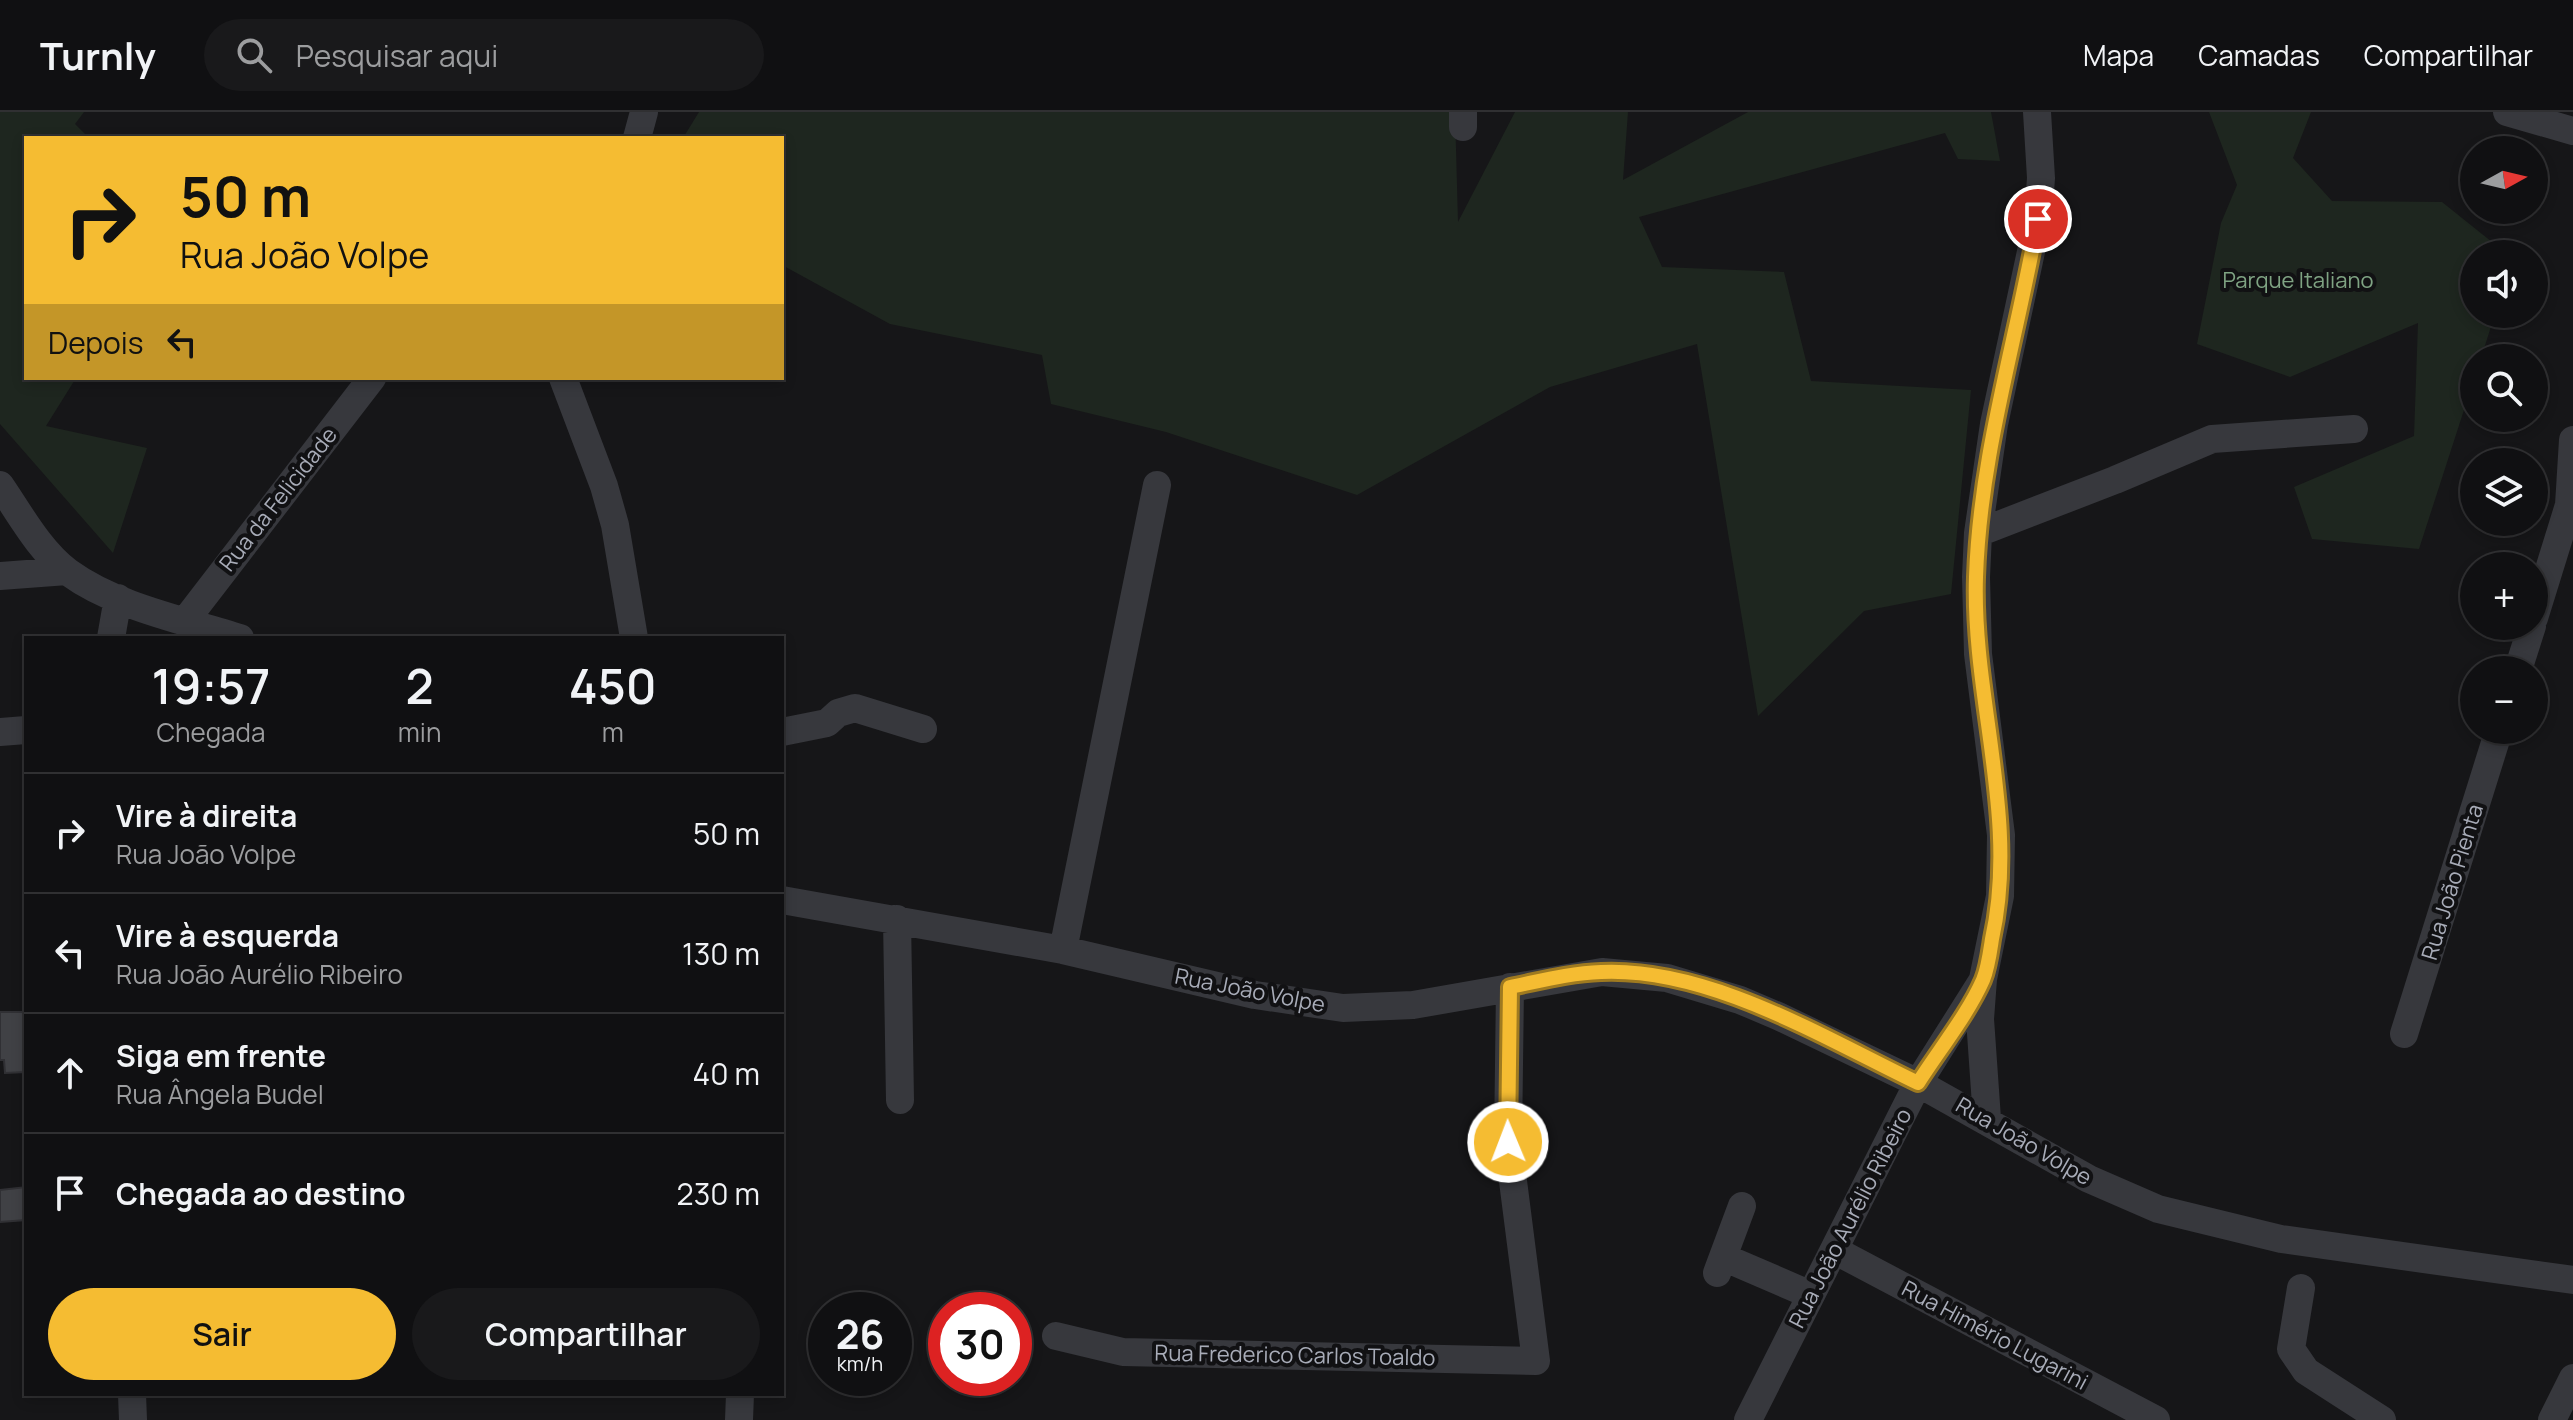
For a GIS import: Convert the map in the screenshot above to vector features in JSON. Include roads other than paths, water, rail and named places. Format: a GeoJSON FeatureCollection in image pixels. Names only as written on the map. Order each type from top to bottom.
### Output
{"type":"FeatureCollection","features":[{"type":"Feature","properties":{"kind":"street"},"geometry":{"type":"LineString","coordinates":[[638,136],[644,112]]}},
{"type":"Feature","properties":{"kind":"street"},"geometry":{"type":"LineString","coordinates":[[1987,1119],[1980,1053],[1983,979],[1996,919],[2001,870],[1997,794],[1975,619],[1978,533],[1994,424],[2038,219],[2041,178],[2037,112]]}},
{"type":"Feature","properties":{"kind":"street"},"geometry":{"type":"LineString","coordinates":[[2507,112],[2573,131]]}},
{"type":"Feature","properties":{"kind":"street","name":"Rua da Felicidade"},"geometry":{"type":"LineString","coordinates":[[185,621],[370,380]]}},
{"type":"Feature","properties":{"kind":"street"},"geometry":{"type":"LineString","coordinates":[[564,380],[615,525],[634,636]]}},
{"type":"Feature","properties":{"kind":"street"},"geometry":{"type":"LineString","coordinates":[[1978,533],[2212,439],[2354,429]]}},
{"type":"Feature","properties":{"kind":"street"},"geometry":{"type":"LineString","coordinates":[[2548,573],[2569,505],[2573,440]]}},
{"type":"Feature","properties":{"kind":"street"},"geometry":{"type":"LineString","coordinates":[[0,485],[40,542],[67,571],[118,598],[234,636]]}},
{"type":"Feature","properties":{"kind":"street"},"geometry":{"type":"LineString","coordinates":[[1063,950],[1157,485]]}},
{"type":"Feature","properties":{"kind":"street"},"geometry":{"type":"LineString","coordinates":[[0,576],[67,571]]}},
{"type":"Feature","properties":{"kind":"street"},"geometry":{"type":"LineString","coordinates":[[111,636],[118,598]]}},
{"type":"Feature","properties":{"kind":"street"},"geometry":{"type":"LineString","coordinates":[[784,732],[827,723],[838,713],[855,708],[923,729]]}},
{"type":"Feature","properties":{"kind":"street"},"geometry":{"type":"LineString","coordinates":[[0,732],[24,730]]}},
{"type":"Feature","properties":{"kind":"street","name":"Rua João Pienta"},"geometry":{"type":"LineString","coordinates":[[2404,1034],[2495,744]]}},
{"type":"Feature","properties":{"kind":"street","name":"Rua João Volpe"},"geometry":{"type":"LineString","coordinates":[[784,900],[1063,950],[1255,995],[1343,1008],[1413,1005],[1602,972],[1667,978],[1740,1000],[1918,1083],[2120,1195],[2200,1221],[2281,1239],[2573,1280]]}},
{"type":"Feature","properties":{"kind":"street"},"geometry":{"type":"LineString","coordinates":[[897,919],[900,1100]]}},
{"type":"Feature","properties":{"kind":"street","name":"Rua João Aurélio Ribeiro"},"geometry":{"type":"LineString","coordinates":[[1748,1420],[1918,1083],[1983,979]]}},
{"type":"Feature","properties":{"kind":"street","name":"Rua Frederico Carlos Toaldo"},"geometry":{"type":"LineString","coordinates":[[1056,1336],[1123,1352],[1536,1361],[1508,1142],[1510,987]]}},
{"type":"Feature","properties":{"kind":"street"},"geometry":{"type":"LineString","coordinates":[[1742,1206],[1720,1265],[1811,1295]]}},
{"type":"Feature","properties":{"kind":"street","name":"Rua Himério Lugarini"},"geometry":{"type":"LineString","coordinates":[[1834,1250],[2156,1420]]}},
{"type":"Feature","properties":{"kind":"street"},"geometry":{"type":"LineString","coordinates":[[2301,1288],[2291,1349],[2306,1371],[2382,1420]]}},
{"type":"Feature","properties":{"kind":"street"},"geometry":{"type":"LineString","coordinates":[[2552,1420],[2573,1378]]}},
{"type":"Feature","properties":{"kind":"street"},"geometry":{"type":"LineString","coordinates":[[132,1396],[133,1420]]}},
{"type":"Feature","properties":{"kind":"street"},"geometry":{"type":"LineString","coordinates":[[739,1420],[740,1396]]}},
{"type":"Feature","properties":{"kind":"park label","name":"Parque Italiano"},"geometry":{"type":"Point","coordinates":[2298,280]}}]}
